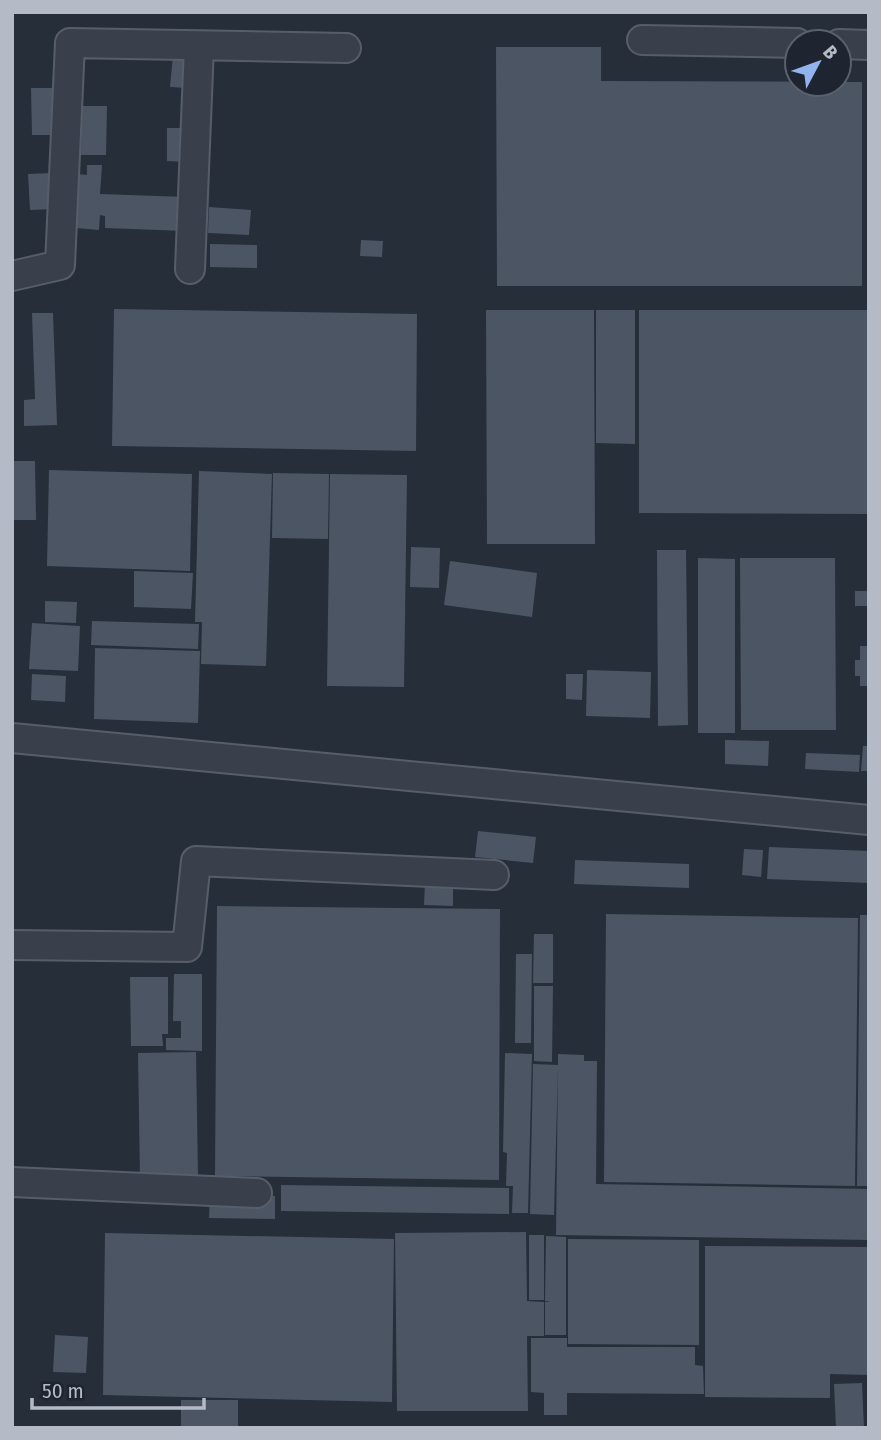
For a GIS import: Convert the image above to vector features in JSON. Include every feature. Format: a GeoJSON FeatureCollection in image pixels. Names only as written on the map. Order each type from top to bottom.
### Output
{"type":"FeatureCollection","features":[{"type":"Feature","properties":{"kind":"street"},"geometry":{"type":"LineString","coordinates":[[642,40],[783,43]]}},
{"type":"Feature","properties":{"kind":"street"},"geometry":{"type":"LineString","coordinates":[[12,276],[60,265],[70,43],[346,48]]}},
{"type":"Feature","properties":{"kind":"street"},"geometry":{"type":"LineString","coordinates":[[190,268],[199,46]]}},
{"type":"Feature","properties":{"kind":"street"},"geometry":{"type":"LineString","coordinates":[[12,738],[869,820]]}},
{"type":"Feature","properties":{"kind":"street"},"geometry":{"type":"LineString","coordinates":[[12,945],[187,947],[196,861],[494,875]]}},
{"type":"Feature","properties":{"kind":"street"},"geometry":{"type":"LineString","coordinates":[[12,1182],[257,1193]]}},
{"type":"Feature","properties":{"kind":"building"},"geometry":{"type":"Polygon","coordinates":[[[496,47],[601,47],[601,81],[783,82],[783,98],[853,98],[853,82],[862,82],[862,286],[497,286],[496,47]]]}},
{"type":"Feature","properties":{"kind":"building"},"geometry":{"type":"Polygon","coordinates":[[[173,55],[190,56],[188,88],[170,87],[173,55]]]}},
{"type":"Feature","properties":{"kind":"building"},"geometry":{"type":"Polygon","coordinates":[[[31,88],[55,88],[56,135],[32,135],[31,88]]]}},
{"type":"Feature","properties":{"kind":"building"},"geometry":{"type":"Polygon","coordinates":[[[82,106],[107,106],[106,155],[81,155],[82,106]]]}},
{"type":"Feature","properties":{"kind":"building"},"geometry":{"type":"Polygon","coordinates":[[[167,128],[189,128],[188,162],[167,161],[167,128]]]}},
{"type":"Feature","properties":{"kind":"building"},"geometry":{"type":"Polygon","coordinates":[[[87,165],[102,165],[100,194],[186,197],[185,231],[105,228],[105,216],[100,215],[99,230],[76,228],[78,174],[87,175],[87,165]]]}},
{"type":"Feature","properties":{"kind":"building"},"geometry":{"type":"Polygon","coordinates":[[[51,173],[53,209],[30,210],[28,174],[51,173]]]}},
{"type":"Feature","properties":{"kind":"building"},"geometry":{"type":"Polygon","coordinates":[[[209,207],[251,210],[249,235],[208,233],[209,207]]]}},
{"type":"Feature","properties":{"kind":"building"},"geometry":{"type":"Polygon","coordinates":[[[361,240],[383,241],[382,257],[360,256],[361,240]]]}},
{"type":"Feature","properties":{"kind":"building"},"geometry":{"type":"Polygon","coordinates":[[[210,244],[257,245],[257,268],[210,267],[210,244]]]}},
{"type":"Feature","properties":{"kind":"building"},"geometry":{"type":"Polygon","coordinates":[[[114,309],[417,314],[416,451],[112,446],[114,309]]]}},
{"type":"Feature","properties":{"kind":"building"},"geometry":{"type":"Polygon","coordinates":[[[486,310],[594,310],[595,544],[487,544],[486,310]]]}},
{"type":"Feature","properties":{"kind":"building"},"geometry":{"type":"Polygon","coordinates":[[[596,310],[635,310],[635,444],[596,443],[596,310]]]}},
{"type":"Feature","properties":{"kind":"building"},"geometry":{"type":"Polygon","coordinates":[[[639,310],[869,310],[869,514],[639,513],[639,310]]]}},
{"type":"Feature","properties":{"kind":"building"},"geometry":{"type":"Polygon","coordinates":[[[32,313],[53,313],[57,425],[24,426],[24,400],[35,399],[32,313]]]}},
{"type":"Feature","properties":{"kind":"building"},"geometry":{"type":"Polygon","coordinates":[[[12,461],[35,461],[36,520],[12,520],[12,461]]]}},
{"type":"Feature","properties":{"kind":"building"},"geometry":{"type":"Polygon","coordinates":[[[49,470],[192,474],[190,571],[47,566],[49,470]]]}},
{"type":"Feature","properties":{"kind":"building"},"geometry":{"type":"Polygon","coordinates":[[[199,471],[272,474],[266,666],[201,664],[202,622],[195,622],[199,471]]]}},
{"type":"Feature","properties":{"kind":"building"},"geometry":{"type":"Polygon","coordinates":[[[273,473],[329,474],[328,539],[272,538],[273,473]]]}},
{"type":"Feature","properties":{"kind":"building"},"geometry":{"type":"Polygon","coordinates":[[[330,474],[407,475],[404,687],[327,686],[330,474]]]}},
{"type":"Feature","properties":{"kind":"building"},"geometry":{"type":"Polygon","coordinates":[[[411,547],[440,548],[439,588],[410,587],[411,547]]]}},
{"type":"Feature","properties":{"kind":"building"},"geometry":{"type":"Polygon","coordinates":[[[657,550],[686,550],[688,725],[658,726],[657,550]]]}},
{"type":"Feature","properties":{"kind":"building"},"geometry":{"type":"Polygon","coordinates":[[[698,558],[735,559],[735,733],[698,733],[698,558]]]}},
{"type":"Feature","properties":{"kind":"building"},"geometry":{"type":"Polygon","coordinates":[[[740,558],[835,558],[836,730],[741,730],[740,558]]]}},
{"type":"Feature","properties":{"kind":"building"},"geometry":{"type":"Polygon","coordinates":[[[450,561],[537,573],[532,617],[444,605],[450,561]]]}},
{"type":"Feature","properties":{"kind":"building"},"geometry":{"type":"Polygon","coordinates":[[[134,571],[193,573],[191,609],[134,607],[134,571]]]}},
{"type":"Feature","properties":{"kind":"building"},"geometry":{"type":"Polygon","coordinates":[[[855,591],[869,591],[869,606],[855,606],[855,591]]]}},
{"type":"Feature","properties":{"kind":"building"},"geometry":{"type":"Polygon","coordinates":[[[45,601],[77,602],[76,623],[45,622],[45,601]]]}},
{"type":"Feature","properties":{"kind":"building"},"geometry":{"type":"Polygon","coordinates":[[[92,621],[199,624],[198,649],[91,645],[92,621]]]}},
{"type":"Feature","properties":{"kind":"building"},"geometry":{"type":"Polygon","coordinates":[[[32,623],[80,626],[78,671],[29,669],[32,623]]]}},
{"type":"Feature","properties":{"kind":"building"},"geometry":{"type":"Polygon","coordinates":[[[860,646],[869,646],[869,686],[860,686],[860,676],[855,676],[855,660],[860,660],[860,646]]]}},
{"type":"Feature","properties":{"kind":"building"},"geometry":{"type":"Polygon","coordinates":[[[95,648],[200,651],[198,723],[94,719],[95,648]]]}},
{"type":"Feature","properties":{"kind":"building"},"geometry":{"type":"Polygon","coordinates":[[[587,670],[651,672],[650,718],[586,716],[587,670]]]}},
{"type":"Feature","properties":{"kind":"building"},"geometry":{"type":"Polygon","coordinates":[[[32,674],[66,676],[65,702],[31,700],[32,674]]]}},
{"type":"Feature","properties":{"kind":"building"},"geometry":{"type":"Polygon","coordinates":[[[566,674],[583,674],[582,700],[566,699],[566,674]]]}},
{"type":"Feature","properties":{"kind":"building"},"geometry":{"type":"Polygon","coordinates":[[[725,740],[769,741],[768,766],[725,764],[725,740]]]}},
{"type":"Feature","properties":{"kind":"building"},"geometry":{"type":"Polygon","coordinates":[[[863,746],[869,746],[869,771],[861,771],[863,746]]]}},
{"type":"Feature","properties":{"kind":"building"},"geometry":{"type":"Polygon","coordinates":[[[806,753],[860,755],[859,772],[805,769],[806,753]]]}},
{"type":"Feature","properties":{"kind":"building"},"geometry":{"type":"Polygon","coordinates":[[[478,831],[536,837],[533,863],[475,857],[478,831]]]}},
{"type":"Feature","properties":{"kind":"building"},"geometry":{"type":"Polygon","coordinates":[[[769,847],[869,851],[869,883],[767,879],[769,847]]]}},
{"type":"Feature","properties":{"kind":"building"},"geometry":{"type":"Polygon","coordinates":[[[744,849],[763,850],[761,877],[742,875],[744,849]]]}},
{"type":"Feature","properties":{"kind":"building"},"geometry":{"type":"Polygon","coordinates":[[[575,860],[689,864],[689,888],[574,884],[575,860]]]}},
{"type":"Feature","properties":{"kind":"building"},"geometry":{"type":"Polygon","coordinates":[[[425,882],[453,883],[453,906],[424,905],[425,882]]]}},
{"type":"Feature","properties":{"kind":"building"},"geometry":{"type":"Polygon","coordinates":[[[217,906],[500,909],[499,1180],[215,1176],[217,906]]]}},
{"type":"Feature","properties":{"kind":"building"},"geometry":{"type":"Polygon","coordinates":[[[606,914],[858,918],[855,1186],[604,1182],[606,914]]]}},
{"type":"Feature","properties":{"kind":"building"},"geometry":{"type":"Polygon","coordinates":[[[860,915],[869,915],[869,1186],[857,1186],[860,915]]]}},
{"type":"Feature","properties":{"kind":"building"},"geometry":{"type":"Polygon","coordinates":[[[534,934],[553,934],[553,983],[533,983],[534,934]]]}},
{"type":"Feature","properties":{"kind":"building"},"geometry":{"type":"Polygon","coordinates":[[[516,954],[532,954],[531,1043],[515,1043],[516,954]]]}},
{"type":"Feature","properties":{"kind":"building"},"geometry":{"type":"Polygon","coordinates":[[[174,974],[202,974],[202,1051],[166,1050],[166,1038],[181,1038],[181,1021],[173,1021],[174,974]]]}},
{"type":"Feature","properties":{"kind":"building"},"geometry":{"type":"Polygon","coordinates":[[[130,977],[168,977],[168,1034],[162,1034],[163,1046],[131,1046],[130,977]]]}},
{"type":"Feature","properties":{"kind":"building"},"geometry":{"type":"Polygon","coordinates":[[[534,986],[553,986],[552,1062],[534,1061],[534,986]]]}},
{"type":"Feature","properties":{"kind":"building"},"geometry":{"type":"Polygon","coordinates":[[[196,1052],[198,1178],[140,1179],[138,1053],[196,1052]]]}},
{"type":"Feature","properties":{"kind":"building"},"geometry":{"type":"Polygon","coordinates":[[[505,1053],[532,1054],[528,1213],[512,1213],[513,1186],[506,1186],[507,1153],[503,1152],[505,1053]]]}},
{"type":"Feature","properties":{"kind":"building"},"geometry":{"type":"Polygon","coordinates":[[[558,1054],[584,1055],[584,1061],[597,1061],[596,1184],[869,1189],[869,1240],[556,1235],[558,1069],[554,1215],[530,1214],[533,1064],[558,1065],[558,1054]]]}},
{"type":"Feature","properties":{"kind":"building"},"geometry":{"type":"Polygon","coordinates":[[[281,1185],[509,1188],[509,1214],[281,1211],[281,1185]]]}},
{"type":"Feature","properties":{"kind":"building"},"geometry":{"type":"Polygon","coordinates":[[[210,1196],[275,1196],[275,1219],[209,1218],[210,1196]]]}},
{"type":"Feature","properties":{"kind":"building"},"geometry":{"type":"Polygon","coordinates":[[[526,1232],[527,1301],[544,1302],[544,1336],[527,1336],[528,1411],[397,1411],[395,1233],[526,1232]]]}},
{"type":"Feature","properties":{"kind":"building"},"geometry":{"type":"Polygon","coordinates":[[[105,1233],[394,1239],[392,1402],[103,1395],[105,1233]]]}},
{"type":"Feature","properties":{"kind":"building"},"geometry":{"type":"Polygon","coordinates":[[[529,1235],[544,1235],[544,1300],[529,1300],[529,1235]]]}},
{"type":"Feature","properties":{"kind":"building"},"geometry":{"type":"Polygon","coordinates":[[[546,1236],[566,1237],[566,1335],[545,1335],[545,1302],[551,1301],[545,1301],[546,1236]]]}},
{"type":"Feature","properties":{"kind":"building"},"geometry":{"type":"Polygon","coordinates":[[[568,1239],[699,1240],[699,1345],[568,1344],[568,1239]]]}},
{"type":"Feature","properties":{"kind":"building"},"geometry":{"type":"Polygon","coordinates":[[[705,1246],[869,1247],[869,1375],[830,1374],[830,1398],[705,1397],[705,1246]]]}},
{"type":"Feature","properties":{"kind":"building"},"geometry":{"type":"Polygon","coordinates":[[[55,1335],[88,1337],[86,1373],[53,1372],[55,1335]]]}},
{"type":"Feature","properties":{"kind":"building"},"geometry":{"type":"Polygon","coordinates":[[[531,1338],[567,1338],[567,1347],[695,1347],[695,1365],[703,1366],[704,1394],[567,1393],[567,1415],[544,1415],[544,1393],[531,1392],[531,1338]]]}},
{"type":"Feature","properties":{"kind":"building"},"geometry":{"type":"Polygon","coordinates":[[[862,1383],[864,1428],[836,1428],[834,1384],[862,1383]]]}},
{"type":"Feature","properties":{"kind":"building"},"geometry":{"type":"Polygon","coordinates":[[[181,1400],[238,1400],[238,1428],[181,1428],[181,1400]]]}}]}
